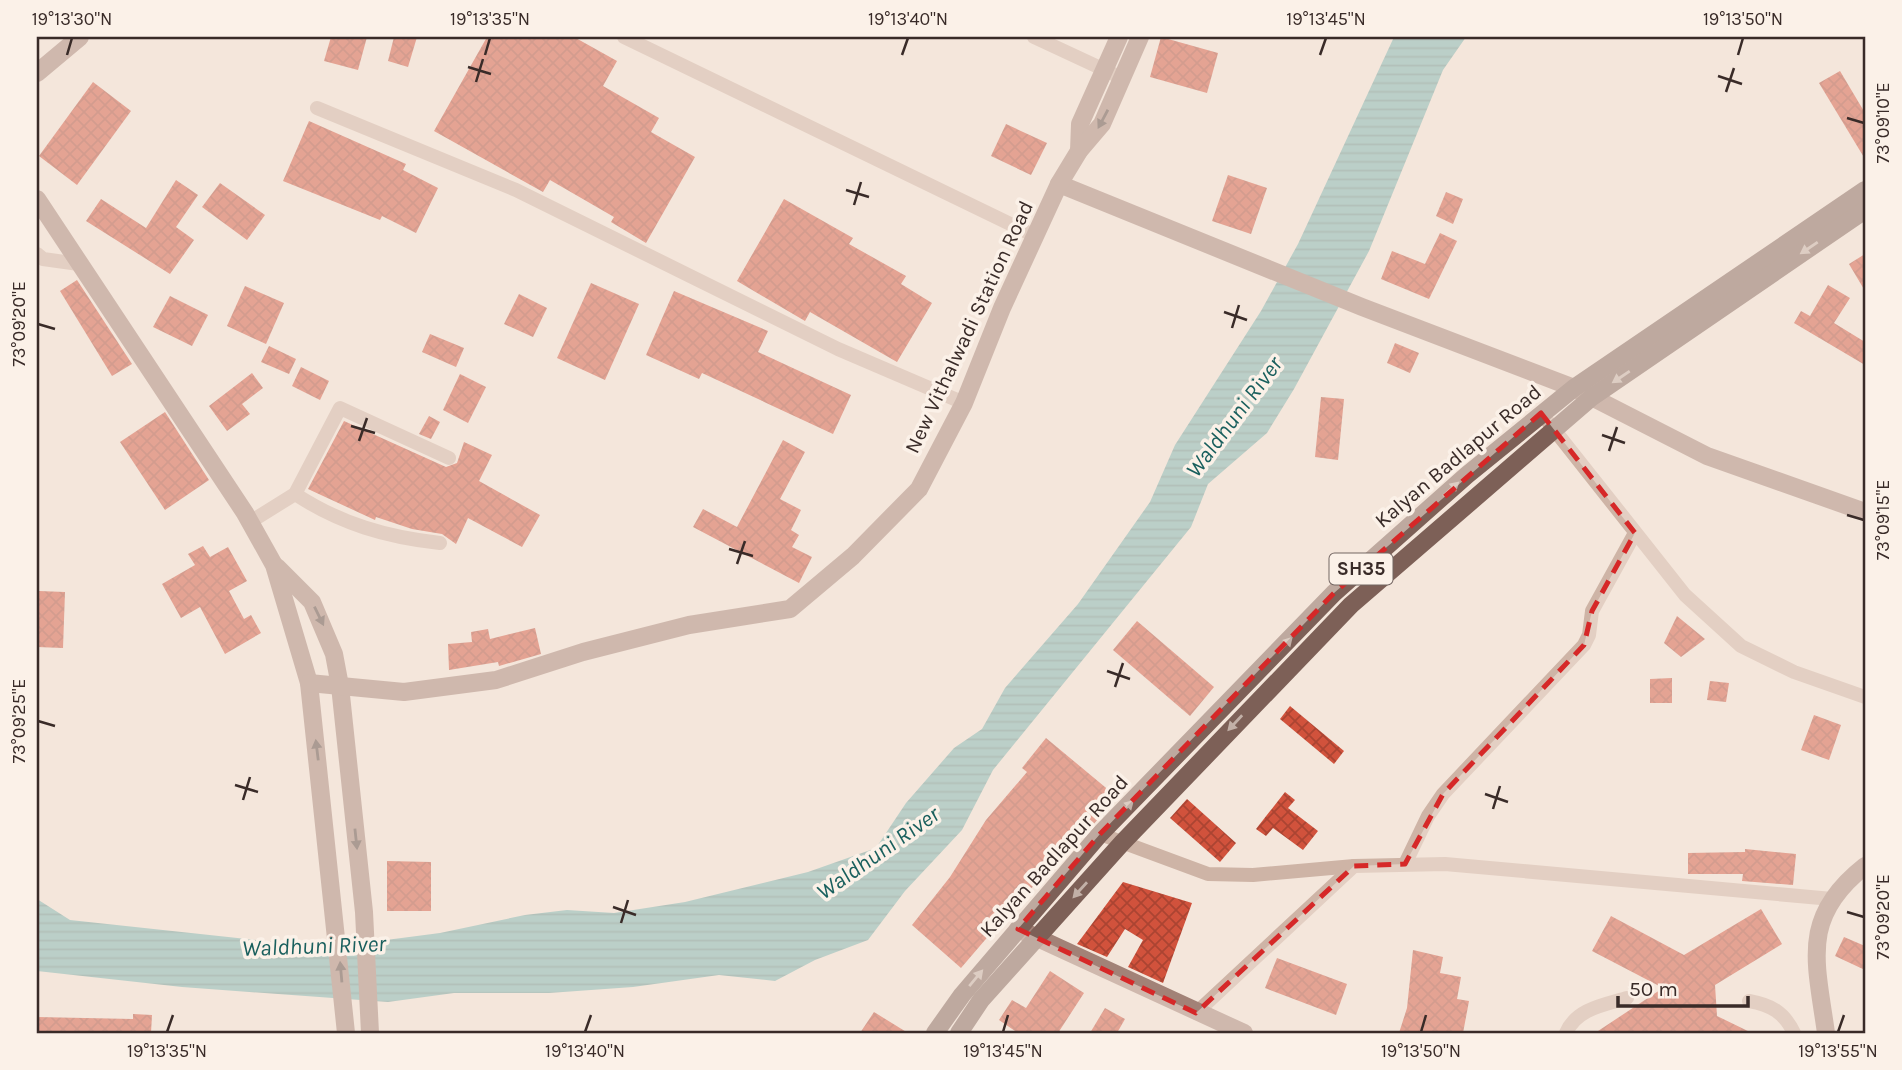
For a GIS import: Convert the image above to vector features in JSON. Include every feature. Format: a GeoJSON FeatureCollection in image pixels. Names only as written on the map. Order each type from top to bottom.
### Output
{"type":"FeatureCollection","features":[{"type":"Feature","properties":{"kind":"main road","name":"Kalyan Badlapur Road"},"geometry":{"type":"LineString","coordinates":[[935,1033],[962,995],[1100,834],[1334,593],[1574,388],[1865,190]]}},
{"type":"Feature","properties":{"kind":"main road","name":"Kalyan Badlapur Road"},"geometry":{"type":"LineString","coordinates":[[958,1033],[981,1000],[1122,843],[1351,605],[1592,397],[1865,210]]}},
{"type":"Feature","properties":{"kind":"street"},"geometry":{"type":"LineString","coordinates":[[38,69],[80,37]]}},
{"type":"Feature","properties":{"kind":"street"},"geometry":{"type":"LineString","coordinates":[[624,37],[1035,236]]}},
{"type":"Feature","properties":{"kind":"street"},"geometry":{"type":"LineString","coordinates":[[1034,37],[1104,72],[1122,78]]}},
{"type":"Feature","properties":{"kind":"street","name":"New Vithalwadi Station Road"},"geometry":{"type":"LineString","coordinates":[[1079,151],[1080,124],[1119,37]]}},
{"type":"Feature","properties":{"kind":"street","name":"New Vithalwadi Station Road"},"geometry":{"type":"LineString","coordinates":[[309,683],[404,692],[496,680],[583,652],[689,625],[790,609],[853,556],[919,489],[964,403],[1059,184],[1079,151],[1102,124],[1140,37]]}},
{"type":"Feature","properties":{"kind":"street"},"geometry":{"type":"LineString","coordinates":[[317,108],[516,190],[838,349],[964,403]]}},
{"type":"Feature","properties":{"kind":"street"},"geometry":{"type":"LineString","coordinates":[[1059,184],[1362,307],[1574,388],[1707,456],[1865,512]]}},
{"type":"Feature","properties":{"kind":"street"},"geometry":{"type":"LineString","coordinates":[[37,199],[250,522],[274,565],[309,683],[336,916],[346,1031]]}},
{"type":"Feature","properties":{"kind":"street"},"geometry":{"type":"LineString","coordinates":[[37,254],[43,259],[79,264]]}},
{"type":"Feature","properties":{"kind":"street"},"geometry":{"type":"LineString","coordinates":[[250,522],[295,494],[340,408],[449,458]]}},
{"type":"Feature","properties":{"kind":"street"},"geometry":{"type":"LineString","coordinates":[[1541,414],[1685,595],[1741,646],[1794,672],[1865,697]]}},
{"type":"Feature","properties":{"kind":"street"},"geometry":{"type":"LineString","coordinates":[[295,494],[319,510],[363,530],[440,543]]}},
{"type":"Feature","properties":{"kind":"street"},"geometry":{"type":"LineString","coordinates":[[1405,864],[1428,816],[1443,793],[1584,645],[1589,635],[1592,611],[1635,533]]}},
{"type":"Feature","properties":{"kind":"street"},"geometry":{"type":"LineString","coordinates":[[274,565],[312,602],[334,654],[340,686],[364,912],[370,1029]]}},
{"type":"Feature","properties":{"kind":"street"},"geometry":{"type":"LineString","coordinates":[[1100,834],[1208,874],[1253,875],[1405,864],[1832,899]]}},
{"type":"Feature","properties":{"kind":"street"},"geometry":{"type":"LineString","coordinates":[[1196,1013],[1354,866]]}},
{"type":"Feature","properties":{"kind":"street"},"geometry":{"type":"LineString","coordinates":[[1826,1033],[1814,952],[1819,928],[1832,899],[1865,866]]}},
{"type":"Feature","properties":{"kind":"street"},"geometry":{"type":"LineString","coordinates":[[1018,929],[1244,1033]]}},
{"type":"Feature","properties":{"kind":"street"},"geometry":{"type":"LineString","coordinates":[[1566,1033],[1570,1023],[1585,1011],[1627,998]]}},
{"type":"Feature","properties":{"kind":"street"},"geometry":{"type":"LineString","coordinates":[[1749,1001],[1770,1005],[1787,1019],[1794,1033]]}},
{"type":"Feature","properties":{"kind":"highlighted area"},"geometry":{"type":"Polygon","coordinates":[[[1541,413],[1635,533],[1592,611],[1584,645],[1443,794],[1405,864],[1354,866],[1196,1013],[1018,929],[1100,834],[1334,593],[1541,413]]]}},
{"type":"Feature","properties":{"kind":"water","name":"Waldhuni River"},"geometry":{"type":"Polygon","coordinates":[[[1394,37],[1466,37],[1443,70],[1369,251],[1294,389],[1267,433],[1208,484],[1191,527],[993,770],[962,830],[905,891],[868,940],[815,960],[775,981],[719,975],[633,987],[549,993],[454,993],[388,1002],[182,987],[37,971],[37,899],[70,920],[294,944],[386,940],[440,933],[525,915],[567,910],[614,913],[685,902],[808,872],[876,848],[906,803],[954,748],[982,729],[1005,688],[1078,604],[1150,502],[1175,445],[1261,311],[1298,244],[1394,37]]]}},
{"type":"Feature","properties":{"kind":"building"},"geometry":{"type":"Polygon","coordinates":[[[331,37],[367,37],[358,70],[324,61],[331,37]]]}},
{"type":"Feature","properties":{"kind":"building"},"geometry":{"type":"Polygon","coordinates":[[[394,37],[417,37],[408,67],[388,61],[394,37]]]}},
{"type":"Feature","properties":{"kind":"building"},"geometry":{"type":"Polygon","coordinates":[[[487,37],[574,37],[617,61],[603,86],[659,118],[651,132],[695,157],[646,243],[611,222],[614,217],[550,180],[543,192],[434,131],[487,37]]]}},
{"type":"Feature","properties":{"kind":"building"},"geometry":{"type":"Polygon","coordinates":[[[1161,37],[1218,53],[1207,93],[1150,77],[1161,37]]]}},
{"type":"Feature","properties":{"kind":"building"},"geometry":{"type":"Polygon","coordinates":[[[1840,71],[1865,113],[1865,159],[1819,83],[1840,71]]]}},
{"type":"Feature","properties":{"kind":"building"},"geometry":{"type":"Polygon","coordinates":[[[93,82],[131,111],[77,185],[39,156],[93,82]]]}},
{"type":"Feature","properties":{"kind":"building"},"geometry":{"type":"Polygon","coordinates":[[[309,121],[406,164],[403,170],[438,188],[416,233],[382,216],[380,220],[283,181],[309,121]]]}},
{"type":"Feature","properties":{"kind":"building"},"geometry":{"type":"Polygon","coordinates":[[[1006,124],[1047,143],[1031,175],[991,156],[1006,124]]]}},
{"type":"Feature","properties":{"kind":"building"},"geometry":{"type":"Polygon","coordinates":[[[1228,175],[1267,188],[1251,234],[1212,221],[1228,175]]]}},
{"type":"Feature","properties":{"kind":"building"},"geometry":{"type":"Polygon","coordinates":[[[176,180],[198,195],[176,227],[194,240],[170,274],[86,221],[101,199],[146,228],[176,180]]]}},
{"type":"Feature","properties":{"kind":"building"},"geometry":{"type":"Polygon","coordinates":[[[220,183],[265,215],[247,240],[202,207],[220,183]]]}},
{"type":"Feature","properties":{"kind":"building"},"geometry":{"type":"Polygon","coordinates":[[[1446,192],[1463,199],[1453,224],[1436,216],[1446,192]]]}},
{"type":"Feature","properties":{"kind":"building"},"geometry":{"type":"Polygon","coordinates":[[[784,199],[853,238],[849,244],[906,276],[901,284],[932,303],[897,362],[810,312],[805,321],[737,281],[784,199]]]}},
{"type":"Feature","properties":{"kind":"building"},"geometry":{"type":"Polygon","coordinates":[[[1440,233],[1457,241],[1429,299],[1381,279],[1392,251],[1425,264],[1440,233]]]}},
{"type":"Feature","properties":{"kind":"building"},"geometry":{"type":"Polygon","coordinates":[[[1865,254],[1865,291],[1849,264],[1865,254]]]}},
{"type":"Feature","properties":{"kind":"building"},"geometry":{"type":"Polygon","coordinates":[[[77,280],[132,364],[112,376],[60,291],[77,280]]]}},
{"type":"Feature","properties":{"kind":"building"},"geometry":{"type":"Polygon","coordinates":[[[591,283],[639,304],[605,380],[557,358],[591,283]]]}},
{"type":"Feature","properties":{"kind":"building"},"geometry":{"type":"Polygon","coordinates":[[[1828,285],[1850,298],[1834,323],[1865,342],[1865,365],[1794,323],[1801,311],[1810,316],[1828,285]]]}},
{"type":"Feature","properties":{"kind":"building"},"geometry":{"type":"Polygon","coordinates":[[[245,286],[284,303],[266,344],[227,326],[245,286]]]}},
{"type":"Feature","properties":{"kind":"building"},"geometry":{"type":"Polygon","coordinates":[[[674,291],[768,331],[758,352],[851,395],[833,434],[702,373],[699,379],[646,355],[674,291]]]}},
{"type":"Feature","properties":{"kind":"building"},"geometry":{"type":"Polygon","coordinates":[[[519,294],[547,308],[533,337],[504,324],[519,294]]]}},
{"type":"Feature","properties":{"kind":"building"},"geometry":{"type":"Polygon","coordinates":[[[170,296],[208,315],[192,346],[153,327],[170,296]]]}},
{"type":"Feature","properties":{"kind":"building"},"geometry":{"type":"Polygon","coordinates":[[[430,334],[464,348],[456,367],[422,352],[430,334]]]}},
{"type":"Feature","properties":{"kind":"building"},"geometry":{"type":"Polygon","coordinates":[[[1395,343],[1419,353],[1410,373],[1387,363],[1395,343]]]}},
{"type":"Feature","properties":{"kind":"building"},"geometry":{"type":"Polygon","coordinates":[[[269,346],[296,359],[289,374],[261,362],[269,346]]]}},
{"type":"Feature","properties":{"kind":"building"},"geometry":{"type":"Polygon","coordinates":[[[301,367],[329,381],[320,400],[292,386],[301,367]]]}},
{"type":"Feature","properties":{"kind":"building"},"geometry":{"type":"Polygon","coordinates":[[[252,373],[263,388],[242,404],[250,414],[227,431],[209,406],[252,373]]]}},
{"type":"Feature","properties":{"kind":"building"},"geometry":{"type":"Polygon","coordinates":[[[460,374],[486,387],[468,423],[443,410],[460,374]]]}},
{"type":"Feature","properties":{"kind":"building"},"geometry":{"type":"Polygon","coordinates":[[[1321,397],[1344,399],[1338,460],[1315,457],[1321,397]]]}},
{"type":"Feature","properties":{"kind":"building"},"geometry":{"type":"Polygon","coordinates":[[[165,412],[209,480],[165,510],[120,442],[165,412]]]}},
{"type":"Feature","properties":{"kind":"building"},"geometry":{"type":"Polygon","coordinates":[[[429,416],[440,422],[431,439],[419,434],[429,416]]]}},
{"type":"Feature","properties":{"kind":"building"},"geometry":{"type":"Polygon","coordinates":[[[344,421],[446,467],[457,463],[464,442],[492,455],[479,481],[540,515],[522,547],[468,518],[456,544],[442,534],[412,529],[376,517],[375,520],[308,489],[344,421]]]}},
{"type":"Feature","properties":{"kind":"building"},"geometry":{"type":"Polygon","coordinates":[[[783,440],[805,452],[780,499],[801,510],[791,530],[799,535],[792,547],[812,557],[799,583],[693,527],[703,509],[737,527],[783,440]]]}},
{"type":"Feature","properties":{"kind":"building"},"geometry":{"type":"Polygon","coordinates":[[[203,546],[210,557],[228,547],[247,581],[229,591],[244,619],[251,615],[261,633],[225,654],[200,607],[181,618],[162,584],[195,565],[188,554],[203,546]]]}},
{"type":"Feature","properties":{"kind":"building"},"geometry":{"type":"Polygon","coordinates":[[[39,591],[65,592],[63,648],[37,647],[39,591]]]}},
{"type":"Feature","properties":{"kind":"building"},"geometry":{"type":"Polygon","coordinates":[[[1677,616],[1705,639],[1681,657],[1664,643],[1677,616]]]}},
{"type":"Feature","properties":{"kind":"building"},"geometry":{"type":"Polygon","coordinates":[[[1137,621],[1214,687],[1190,716],[1113,650],[1137,621]]]}},
{"type":"Feature","properties":{"kind":"building"},"geometry":{"type":"Polygon","coordinates":[[[535,628],[541,654],[499,666],[498,662],[449,670],[448,644],[472,642],[471,632],[488,629],[490,639],[535,628]]]}},
{"type":"Feature","properties":{"kind":"building"},"geometry":{"type":"Polygon","coordinates":[[[1672,678],[1672,703],[1650,703],[1650,679],[1672,678]]]}},
{"type":"Feature","properties":{"kind":"building"},"geometry":{"type":"Polygon","coordinates":[[[1710,681],[1729,683],[1726,702],[1707,700],[1710,681]]]}},
{"type":"Feature","properties":{"kind":"building"},"geometry":{"type":"Polygon","coordinates":[[[1290,706],[1344,751],[1334,764],[1280,719],[1290,706]]]}},
{"type":"Feature","properties":{"kind":"building"},"geometry":{"type":"Polygon","coordinates":[[[1814,715],[1841,725],[1829,760],[1801,750],[1814,715]]]}},
{"type":"Feature","properties":{"kind":"building"},"geometry":{"type":"Polygon","coordinates":[[[1046,738],[1117,797],[1092,826],[1088,823],[1058,858],[1055,855],[1010,919],[1006,916],[997,927],[984,923],[982,927],[991,933],[961,968],[912,925],[950,877],[986,820],[1027,772],[1022,768],[1046,738]]]}},
{"type":"Feature","properties":{"kind":"building"},"geometry":{"type":"Polygon","coordinates":[[[1285,792],[1295,800],[1288,808],[1318,831],[1303,850],[1273,828],[1266,836],[1256,829],[1285,792]]]}},
{"type":"Feature","properties":{"kind":"building"},"geometry":{"type":"Polygon","coordinates":[[[1187,799],[1236,843],[1220,862],[1170,818],[1187,799]]]}},
{"type":"Feature","properties":{"kind":"building"},"geometry":{"type":"Polygon","coordinates":[[[1745,849],[1796,854],[1793,885],[1742,881],[1743,874],[1688,874],[1688,853],[1745,852],[1745,849]]]}},
{"type":"Feature","properties":{"kind":"building"},"geometry":{"type":"Polygon","coordinates":[[[387,861],[431,862],[431,911],[387,911],[387,861]]]}},
{"type":"Feature","properties":{"kind":"building"},"geometry":{"type":"Polygon","coordinates":[[[1123,882],[1192,903],[1163,983],[1128,967],[1143,940],[1125,929],[1107,957],[1077,944],[1123,882]]]}},
{"type":"Feature","properties":{"kind":"building"},"geometry":{"type":"Polygon","coordinates":[[[1761,909],[1782,944],[1715,985],[1717,1016],[1752,1033],[1595,1033],[1663,988],[1592,951],[1611,916],[1684,955],[1761,909]]]}},
{"type":"Feature","properties":{"kind":"building"},"geometry":{"type":"Polygon","coordinates":[[[1844,937],[1865,946],[1865,970],[1835,956],[1844,937]]]}},
{"type":"Feature","properties":{"kind":"building"},"geometry":{"type":"Polygon","coordinates":[[[1413,950],[1443,957],[1440,973],[1461,977],[1457,999],[1469,1001],[1463,1033],[1399,1033],[1407,1008],[1413,950]]]}},
{"type":"Feature","properties":{"kind":"building"},"geometry":{"type":"Polygon","coordinates":[[[1277,958],[1347,984],[1336,1015],[1265,988],[1277,958]]]}},
{"type":"Feature","properties":{"kind":"building"},"geometry":{"type":"Polygon","coordinates":[[[1050,971],[1084,993],[1058,1033],[1018,1033],[999,1020],[1012,1000],[1026,1008],[1050,971]]]}},
{"type":"Feature","properties":{"kind":"building"},"geometry":{"type":"Polygon","coordinates":[[[1105,1008],[1125,1019],[1117,1033],[1090,1033],[1105,1008]]]}},
{"type":"Feature","properties":{"kind":"building"},"geometry":{"type":"Polygon","coordinates":[[[874,1012],[908,1033],[860,1033],[874,1012]]]}},
{"type":"Feature","properties":{"kind":"building"},"geometry":{"type":"Polygon","coordinates":[[[133,1014],[152,1015],[151,1033],[37,1033],[37,1017],[133,1019],[133,1014]]]}}]}
